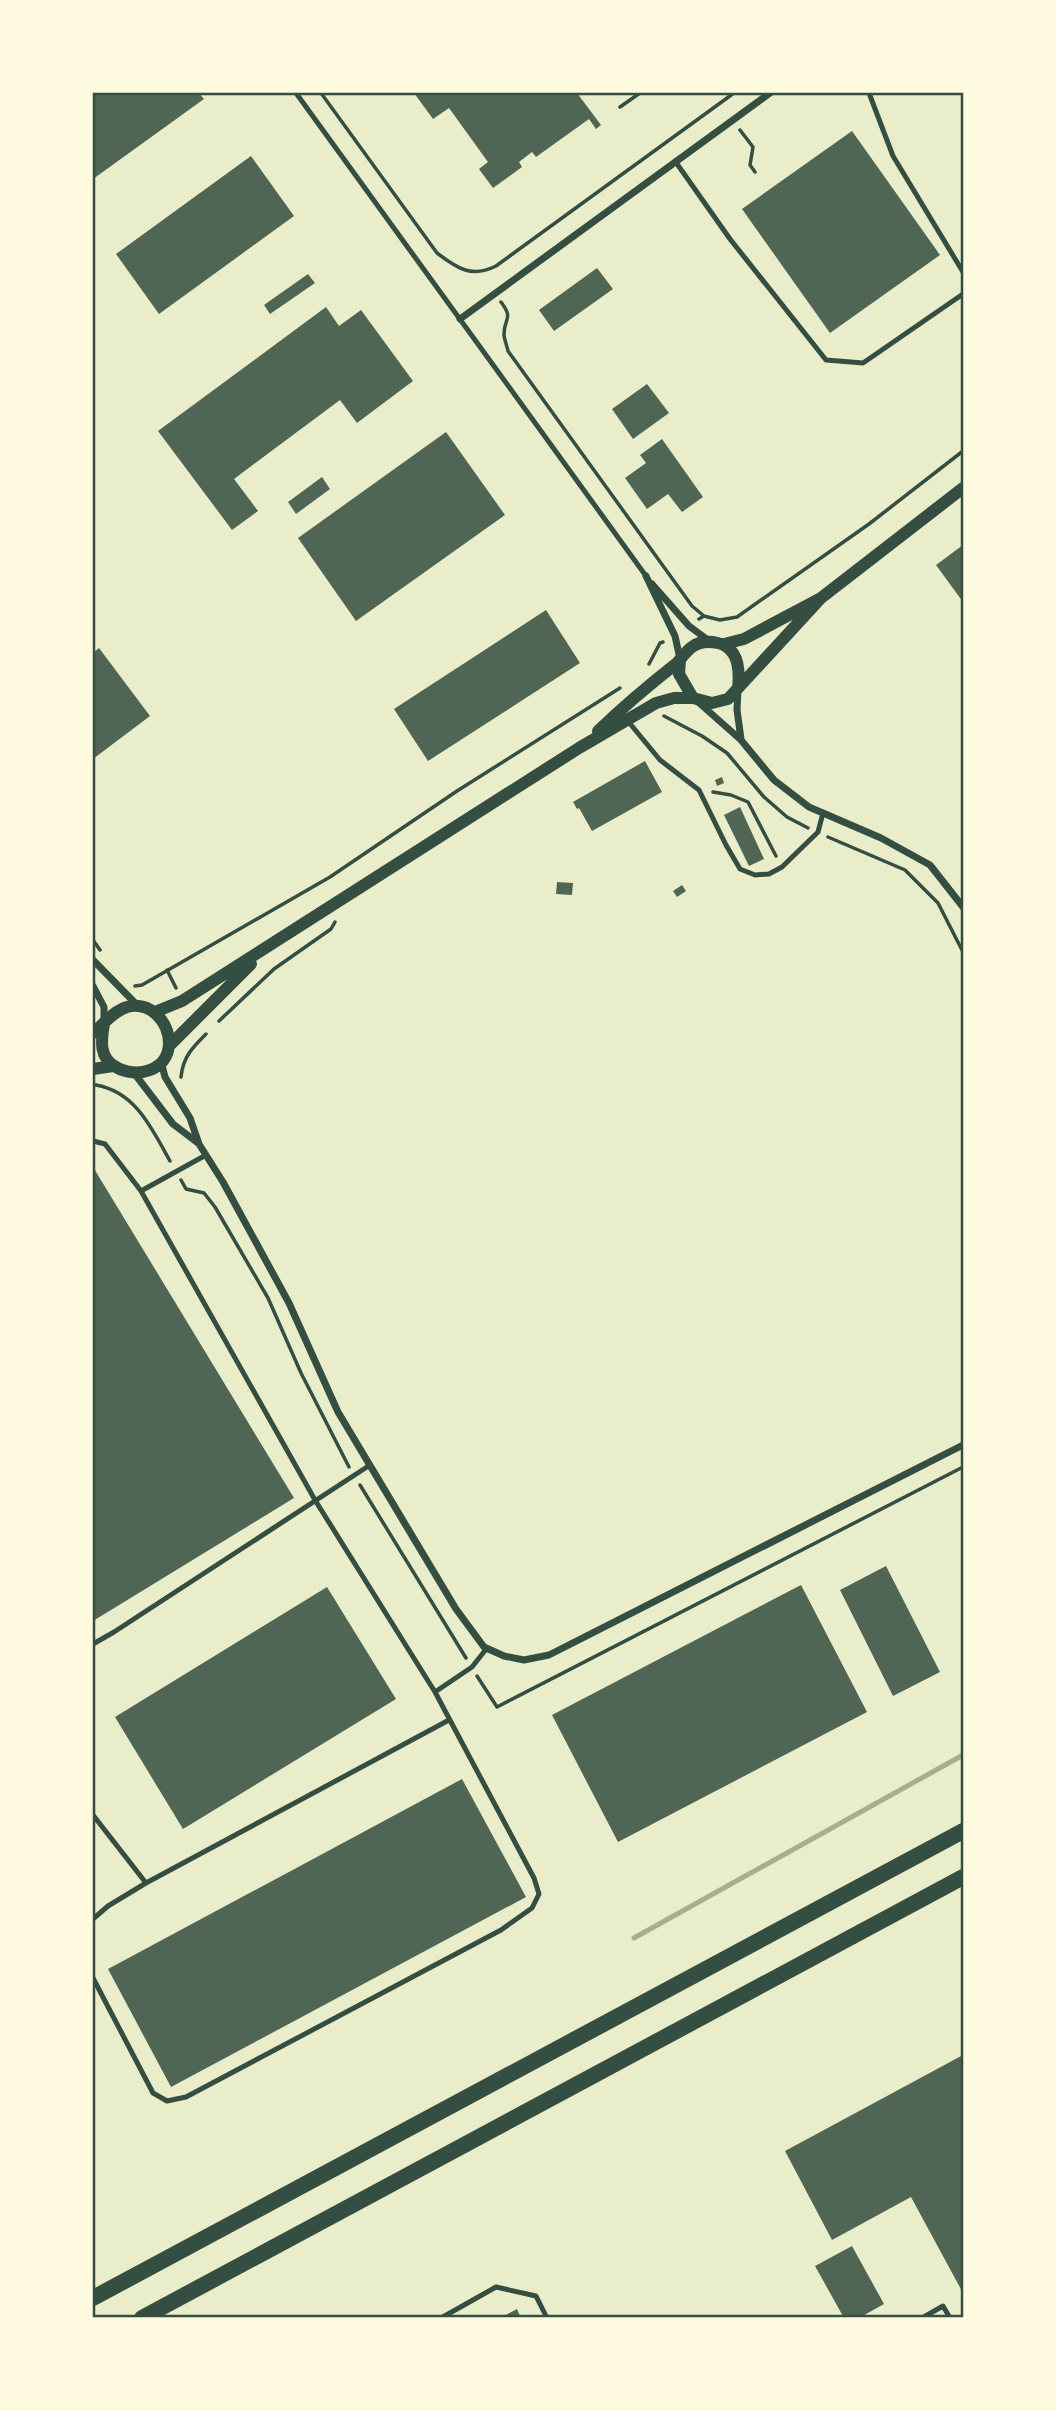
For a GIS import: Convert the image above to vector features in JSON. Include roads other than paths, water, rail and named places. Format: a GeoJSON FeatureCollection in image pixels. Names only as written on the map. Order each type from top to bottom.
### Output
{"type":"FeatureCollection","features":[{"type":"Feature","properties":{"kind":"highway"},"geometry":{"type":"LineString","coordinates":[[93,2298],[963,1831]]}},
{"type":"Feature","properties":{"kind":"highway"},"geometry":{"type":"LineString","coordinates":[[142,2318],[963,1877]]}},
{"type":"Feature","properties":{"kind":"street"},"geometry":{"type":"LineString","coordinates":[[460,319],[770,93]]}},
{"type":"Feature","properties":{"kind":"street"},"geometry":{"type":"LineString","coordinates":[[724,644],[744,639],[821,597],[963,488]]}},
{"type":"Feature","properties":{"kind":"street"},"geometry":{"type":"LineString","coordinates":[[646,576],[689,626],[708,640],[724,644],[734,653],[740,671],[737,710],[741,740]]}},
{"type":"Feature","properties":{"kind":"street"},"geometry":{"type":"LineString","coordinates":[[646,576],[675,636],[680,660],[679,674],[694,698],[741,740],[774,780],[809,807],[881,838],[930,865],[963,907]]}},
{"type":"Feature","properties":{"kind":"street"},"geometry":{"type":"LineString","coordinates":[[155,1012],[182,1001],[579,748],[656,703],[674,698],[694,698],[712,703],[728,699],[821,597]]}},
{"type":"Feature","properties":{"kind":"street"},"geometry":{"type":"LineString","coordinates":[[579,748],[692,647],[708,640]]}},
{"type":"Feature","properties":{"kind":"street"},"geometry":{"type":"LineString","coordinates":[[93,1069],[113,1066],[134,1073],[148,1072],[161,1062],[169,1046],[270,945]]}},
{"type":"Feature","properties":{"kind":"street"},"geometry":{"type":"LineString","coordinates":[[93,960],[138,1006]]}},
{"type":"Feature","properties":{"kind":"street"},"geometry":{"type":"LineString","coordinates":[[93,986],[104,1007],[101,1041],[104,1056],[113,1066]]}},
{"type":"Feature","properties":{"kind":"street"},"geometry":{"type":"LineString","coordinates":[[93,1033],[125,1007],[138,1006],[155,1012],[166,1028],[169,1046]]}},
{"type":"Feature","properties":{"kind":"street"},"geometry":{"type":"LineString","coordinates":[[161,1062],[165,1077],[190,1118],[199,1144],[289,1303],[338,1412],[456,1609],[487,1648],[504,1656],[524,1660],[549,1655],[963,1445]]}},
{"type":"Feature","properties":{"kind":"street"},"geometry":{"type":"LineString","coordinates":[[134,1073],[173,1124],[199,1144]]}},
{"type":"Feature","properties":{"kind":"lane"},"geometry":{"type":"LineString","coordinates":[[296,93],[646,576]]}},
{"type":"Feature","properties":{"kind":"lane"},"geometry":{"type":"LineString","coordinates":[[869,93],[893,156],[963,272]]}},
{"type":"Feature","properties":{"kind":"lane"},"geometry":{"type":"LineString","coordinates":[[675,161],[730,239],[825,360],[863,363],[963,294]]}},
{"type":"Feature","properties":{"kind":"lane"},"geometry":{"type":"LineString","coordinates":[[627,720],[660,760],[699,790],[740,869],[755,875],[769,874],[782,867],[818,832],[823,813]]}},
{"type":"Feature","properties":{"kind":"lane"},"geometry":{"type":"LineString","coordinates":[[93,1141],[105,1144],[141,1191],[315,1500],[435,1692],[534,1878],[539,1894],[532,1908],[501,1930],[186,2097],[167,2101],[153,2092],[93,1978]]}},
{"type":"Feature","properties":{"kind":"lane"},"geometry":{"type":"LineString","coordinates":[[141,1191],[206,1155]]}},
{"type":"Feature","properties":{"kind":"lane"},"geometry":{"type":"LineString","coordinates":[[93,1644],[370,1465]]}},
{"type":"Feature","properties":{"kind":"lane"},"geometry":{"type":"LineString","coordinates":[[435,1692],[472,1667],[487,1648]]}},
{"type":"Feature","properties":{"kind":"lane"},"geometry":{"type":"LineString","coordinates":[[93,1919],[108,1906],[146,1883],[449,1720]]}},
{"type":"Feature","properties":{"kind":"lane"},"geometry":{"type":"LineString","coordinates":[[93,1815],[146,1883]]}},
{"type":"Feature","properties":{"kind":"lane"},"geometry":{"type":"LineString","coordinates":[[441,2318],[496,2287],[536,2296],[547,2318]]}},
{"type":"Feature","properties":{"kind":"lane"},"geometry":{"type":"LineString","coordinates":[[922,2318],[943,2306],[950,2318]]}},
{"type":"Feature","properties":{"kind":"waterway"},"geometry":{"type":"LineString","coordinates":[[634,1938],[963,1755]]}}]}
